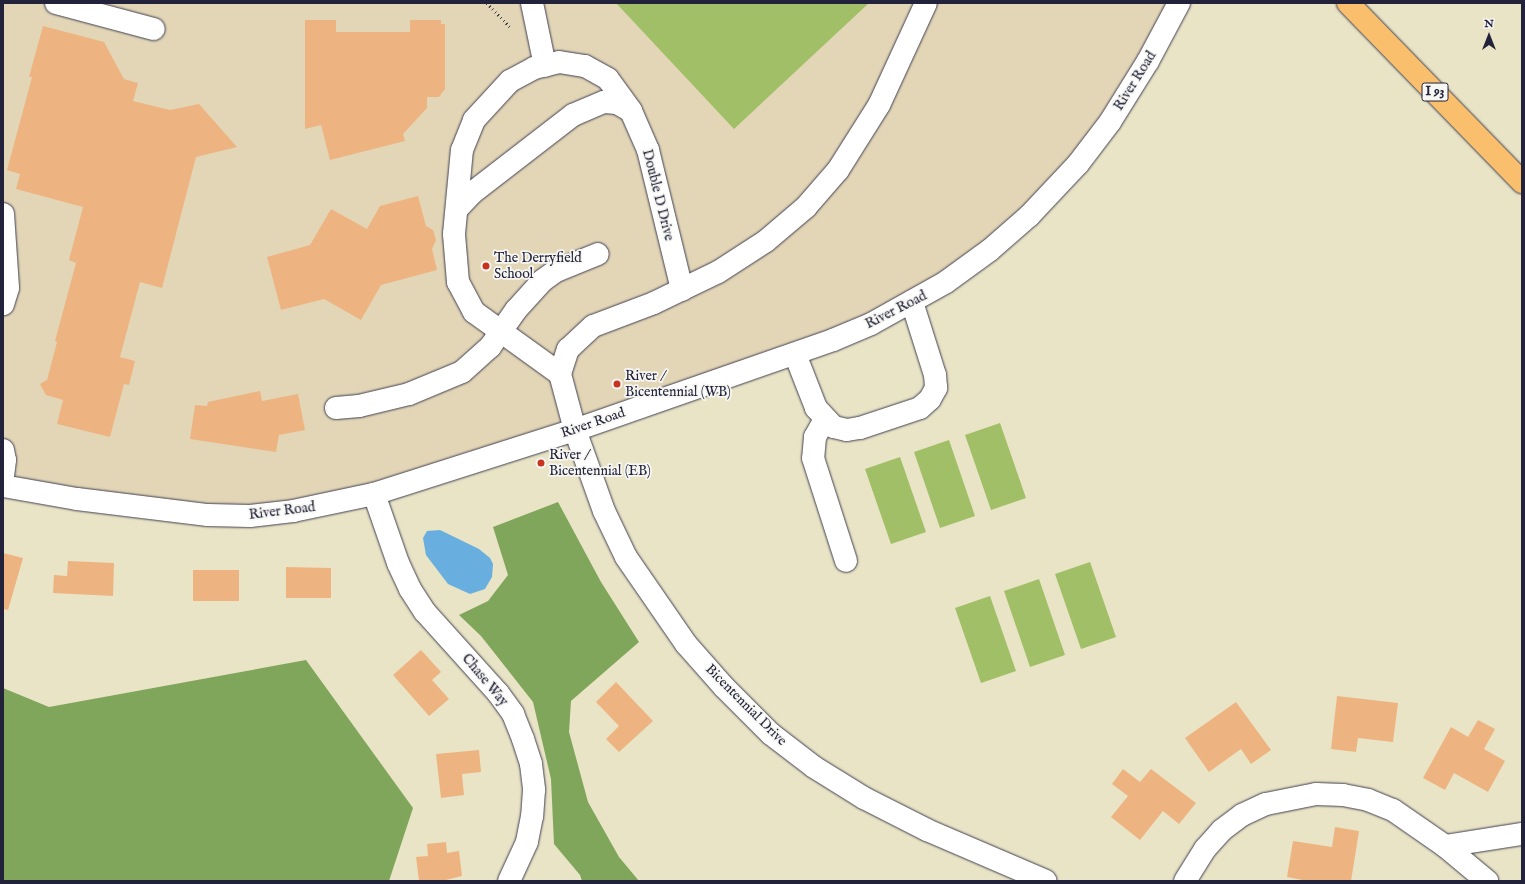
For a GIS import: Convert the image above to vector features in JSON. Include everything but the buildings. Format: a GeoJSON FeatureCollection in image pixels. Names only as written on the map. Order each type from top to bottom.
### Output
{"type":"FeatureCollection","features":[{"type":"Feature","properties":{"kind":"highway","name":"I 93"},"geometry":{"type":"LineString","coordinates":[[1348,3],[1522,182]]}},
{"type":"Feature","properties":{"kind":"street"},"geometry":{"type":"LineString","coordinates":[[56,3],[154,29]]}},
{"type":"Feature","properties":{"kind":"street"},"geometry":{"type":"LineString","coordinates":[[532,3],[545,66]]}},
{"type":"Feature","properties":{"kind":"street"},"geometry":{"type":"LineString","coordinates":[[575,430],[560,374],[568,349],[593,326],[682,290],[718,272],[766,241],[806,207],[833,176],[879,105],[926,3]]}},
{"type":"Feature","properties":{"kind":"street","name":"River Road"},"geometry":{"type":"LineString","coordinates":[[3,486],[143,508],[250,516],[293,511],[374,494],[575,430],[796,354],[870,324],[946,282],[990,250],[1055,190],[1110,122],[1148,61],[1178,3]]}},
{"type":"Feature","properties":{"kind":"street","name":"Double D Drive"},"geometry":{"type":"LineString","coordinates":[[560,374],[474,312],[462,294],[454,253],[462,150],[474,120],[510,81],[534,68],[559,62],[585,66],[608,79],[631,112],[648,150],[656,176],[682,290]]}},
{"type":"Feature","properties":{"kind":"street"},"geometry":{"type":"LineString","coordinates":[[458,208],[472,193],[573,115],[604,102],[618,103],[631,112]]}},
{"type":"Feature","properties":{"kind":"street"},"geometry":{"type":"LineString","coordinates":[[3,214],[7,263],[4,303]]}},
{"type":"Feature","properties":{"kind":"street"},"geometry":{"type":"LineString","coordinates":[[336,408],[385,400],[444,382],[479,359],[501,332],[516,310],[542,281],[556,271],[598,254]]}},
{"type":"Feature","properties":{"kind":"street"},"geometry":{"type":"LineString","coordinates":[[796,354],[816,408],[834,427],[847,430],[860,428],[920,408],[930,399],[936,388],[935,375],[912,302]]}},
{"type":"Feature","properties":{"kind":"street"},"geometry":{"type":"LineString","coordinates":[[825,419],[815,437],[813,458],[846,561]]}},
{"type":"Feature","properties":{"kind":"street","name":"Bicentennial Drive"},"geometry":{"type":"LineString","coordinates":[[575,430],[604,510],[626,557],[686,644],[771,734],[814,767],[864,798],[927,830],[1046,881]]}},
{"type":"Feature","properties":{"kind":"street"},"geometry":{"type":"LineString","coordinates":[[3,450],[5,460],[3,476]]}},
{"type":"Feature","properties":{"kind":"street","name":"Chase Way"},"geometry":{"type":"LineString","coordinates":[[374,494],[398,563],[410,589],[425,612],[498,694],[513,714],[523,739],[532,771],[532,816],[526,842],[509,881]]}},
{"type":"Feature","properties":{"kind":"street"},"geometry":{"type":"LineString","coordinates":[[1185,881],[1205,849],[1222,830],[1242,815],[1266,804],[1291,797],[1336,795],[1368,800],[1392,810],[1445,846],[1487,881]]}},
{"type":"Feature","properties":{"kind":"street"},"geometry":{"type":"LineString","coordinates":[[1445,846],[1522,834]]}},
{"type":"Feature","properties":{"kind":"path"},"geometry":{"type":"LineString","coordinates":[[487,3],[512,29]]}},
{"type":"Feature","properties":{"kind":"shaded area","name":"The Derryfield School"},"geometry":{"type":"Polygon","coordinates":[[[3,3],[1179,3],[1078,164],[912,302],[575,430],[250,516],[3,486],[3,3]]]}},
{"type":"Feature","properties":{"kind":"green space"},"geometry":{"type":"Polygon","coordinates":[[[616,3],[869,3],[734,129],[616,3]]]}},
{"type":"Feature","properties":{"kind":"green space"},"geometry":{"type":"Polygon","coordinates":[[[1000,423],[1026,498],[991,510],[965,435],[1000,423]]]}},
{"type":"Feature","properties":{"kind":"green space"},"geometry":{"type":"Polygon","coordinates":[[[949,440],[975,516],[940,528],[914,452],[949,440]]]}},
{"type":"Feature","properties":{"kind":"green space"},"geometry":{"type":"Polygon","coordinates":[[[900,457],[926,532],[891,544],[865,469],[900,457]]]}},
{"type":"Feature","properties":{"kind":"green space"},"geometry":{"type":"Polygon","coordinates":[[[558,502],[601,582],[639,642],[571,701],[569,732],[588,802],[619,857],[639,881],[582,881],[580,875],[554,844],[551,779],[533,702],[481,636],[459,615],[488,601],[508,575],[493,527],[558,502]]]}},
{"type":"Feature","properties":{"kind":"green space"},"geometry":{"type":"Polygon","coordinates":[[[1090,562],[1116,637],[1081,649],[1055,574],[1090,562]]]}},
{"type":"Feature","properties":{"kind":"green space"},"geometry":{"type":"Polygon","coordinates":[[[1039,579],[1065,655],[1030,667],[1004,591],[1039,579]]]}},
{"type":"Feature","properties":{"kind":"green space"},"geometry":{"type":"Polygon","coordinates":[[[990,596],[1016,671],[981,683],[955,608],[990,596]]]}},
{"type":"Feature","properties":{"kind":"green space"},"geometry":{"type":"Polygon","coordinates":[[[306,660],[413,808],[389,881],[3,881],[3,688],[49,707],[306,660]]]}},
{"type":"Feature","properties":{"kind":"water"},"geometry":{"type":"Polygon","coordinates":[[[440,530],[479,549],[490,558],[493,564],[492,577],[485,589],[470,594],[448,584],[426,555],[423,538],[427,531],[440,530]]]}},
{"type":"Feature","properties":{"kind":"place","name":"The Derryfield School"},"geometry":{"type":"Point","coordinates":[486,266]}},
{"type":"Feature","properties":{"kind":"place","name":"River / Bicentennial (WB)"},"geometry":{"type":"Point","coordinates":[617,384]}},
{"type":"Feature","properties":{"kind":"place","name":"River / Bicentennial (EB)"},"geometry":{"type":"Point","coordinates":[541,463]}}]}
